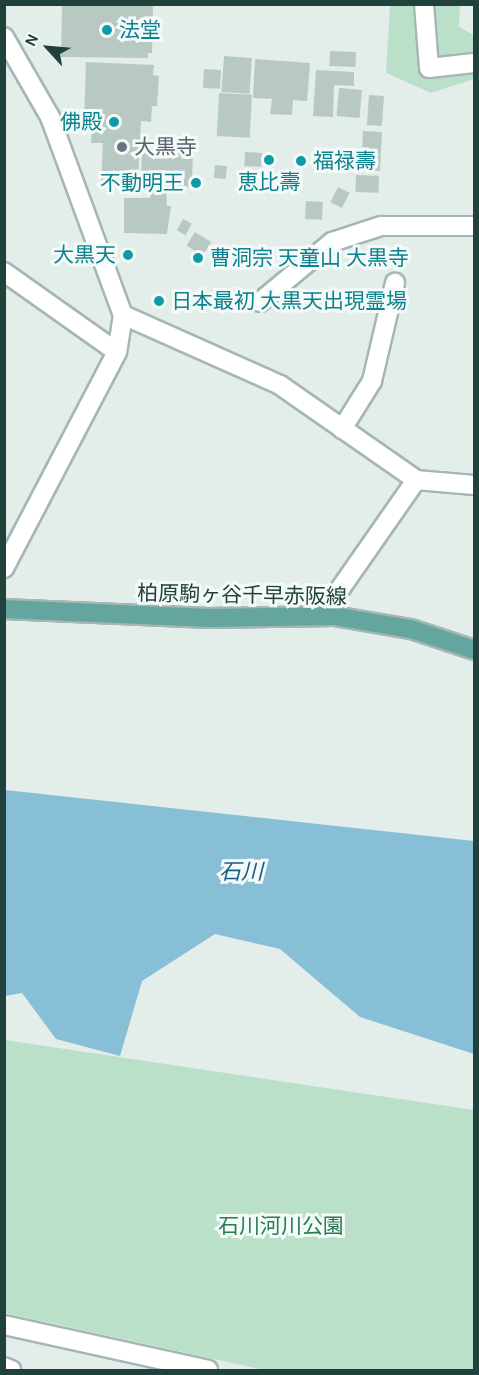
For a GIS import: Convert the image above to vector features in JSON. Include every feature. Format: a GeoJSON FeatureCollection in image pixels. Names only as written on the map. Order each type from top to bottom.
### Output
{"type":"FeatureCollection","features":[{"type":"Feature","properties":{"kind":"main road","name":"柏原駒ヶ谷千早赤阪線"},"geometry":{"type":"LineString","coordinates":[[4,609],[209,618],[334,616],[411,629],[474,650]]}},
{"type":"Feature","properties":{"kind":"street"},"geometry":{"type":"LineString","coordinates":[[424,4],[429,68],[474,63]]}},
{"type":"Feature","properties":{"kind":"street"},"geometry":{"type":"LineString","coordinates":[[4,37],[50,117],[123,315],[117,352],[4,568]]}},
{"type":"Feature","properties":{"kind":"street"},"geometry":{"type":"LineString","coordinates":[[260,302],[332,242],[381,226],[474,226]]}},
{"type":"Feature","properties":{"kind":"street"},"geometry":{"type":"LineString","coordinates":[[4,272],[117,352]]}},
{"type":"Feature","properties":{"kind":"street"},"geometry":{"type":"LineString","coordinates":[[342,429],[372,381],[395,283]]}},
{"type":"Feature","properties":{"kind":"street"},"geometry":{"type":"LineString","coordinates":[[123,315],[280,385],[416,480],[474,484]]}},
{"type":"Feature","properties":{"kind":"street"},"geometry":{"type":"LineString","coordinates":[[334,616],[331,602],[416,480]]}},
{"type":"Feature","properties":{"kind":"street"},"geometry":{"type":"LineString","coordinates":[[4,1325],[208,1371]]}},
{"type":"Feature","properties":{"kind":"street"},"geometry":{"type":"LineString","coordinates":[[4,1367],[11,1371]]}},
{"type":"Feature","properties":{"kind":"green space"},"geometry":{"type":"Polygon","coordinates":[[[390,5],[460,5],[459,27],[474,35],[474,79],[431,93],[386,73],[390,5]]]}},
{"type":"Feature","properties":{"kind":"green space","name":"石川河川公園"},"geometry":{"type":"Polygon","coordinates":[[[5,1040],[474,1110],[474,1370],[264,1370],[5,1313],[5,1040]]]}},
{"type":"Feature","properties":{"kind":"water","name":"石川"},"geometry":{"type":"Polygon","coordinates":[[[5,790],[474,841],[474,1054],[360,1017],[280,949],[215,934],[142,981],[120,1056],[56,1039],[22,993],[5,996],[5,790]]]}},
{"type":"Feature","properties":{"kind":"building","name":"法堂"},"geometry":{"type":"Polygon","coordinates":[[[62,4],[148,4],[153,7],[152,53],[148,53],[148,58],[61,57],[62,4]]]}},
{"type":"Feature","properties":{"kind":"building"},"geometry":{"type":"Polygon","coordinates":[[[330,51],[356,52],[355,67],[329,66],[330,51]]]}},
{"type":"Feature","properties":{"kind":"building"},"geometry":{"type":"Polygon","coordinates":[[[224,56],[252,58],[249,94],[221,92],[224,56]]]}},
{"type":"Feature","properties":{"kind":"building"},"geometry":{"type":"Polygon","coordinates":[[[255,59],[310,63],[307,101],[293,100],[292,115],[270,114],[272,99],[253,98],[255,59]]]}},
{"type":"Feature","properties":{"kind":"building","name":"佛殿"},"geometry":{"type":"Polygon","coordinates":[[[86,62],[154,65],[153,75],[159,76],[157,106],[152,106],[151,122],[141,121],[138,182],[101,180],[103,143],[91,143],[92,123],[84,122],[86,62]]]}},
{"type":"Feature","properties":{"kind":"building"},"geometry":{"type":"Polygon","coordinates":[[[204,69],[221,70],[220,89],[203,88],[204,69]]]}},
{"type":"Feature","properties":{"kind":"building"},"geometry":{"type":"Polygon","coordinates":[[[316,70],[354,72],[354,86],[334,85],[333,117],[313,116],[316,70]]]}},
{"type":"Feature","properties":{"kind":"building"},"geometry":{"type":"Polygon","coordinates":[[[339,88],[362,90],[359,118],[337,116],[339,88]]]}},
{"type":"Feature","properties":{"kind":"building"},"geometry":{"type":"Polygon","coordinates":[[[219,93],[252,95],[250,138],[217,136],[219,93]]]}},
{"type":"Feature","properties":{"kind":"building"},"geometry":{"type":"Polygon","coordinates":[[[369,95],[384,96],[382,126],[367,125],[369,95]]]}},
{"type":"Feature","properties":{"kind":"building"},"geometry":{"type":"Polygon","coordinates":[[[363,131],[382,132],[380,171],[361,170],[363,131]]]}},
{"type":"Feature","properties":{"kind":"building"},"geometry":{"type":"Polygon","coordinates":[[[142,151],[193,153],[192,187],[141,185],[142,151]]]}},
{"type":"Feature","properties":{"kind":"building"},"geometry":{"type":"Polygon","coordinates":[[[245,152],[262,153],[261,167],[244,166],[245,152]]]}},
{"type":"Feature","properties":{"kind":"building"},"geometry":{"type":"Polygon","coordinates":[[[215,165],[227,166],[226,179],[214,178],[215,165]]]}},
{"type":"Feature","properties":{"kind":"building"},"geometry":{"type":"Polygon","coordinates":[[[356,175],[379,176],[378,193],[355,192],[356,175]]]}},
{"type":"Feature","properties":{"kind":"building"},"geometry":{"type":"Polygon","coordinates":[[[150,187],[166,188],[167,206],[171,206],[167,234],[124,233],[124,198],[150,198],[150,187]]]}},
{"type":"Feature","properties":{"kind":"building"},"geometry":{"type":"Polygon","coordinates":[[[338,187],[350,193],[342,208],[330,202],[338,187]]]}},
{"type":"Feature","properties":{"kind":"building"},"geometry":{"type":"Polygon","coordinates":[[[306,201],[323,202],[322,220],[305,219],[306,201]]]}},
{"type":"Feature","properties":{"kind":"building"},"geometry":{"type":"Polygon","coordinates":[[[183,219],[192,224],[185,235],[177,230],[183,219]]]}},
{"type":"Feature","properties":{"kind":"building"},"geometry":{"type":"Polygon","coordinates":[[[195,232],[211,242],[203,256],[187,246],[195,232]]]}},
{"type":"Feature","properties":{"kind":"place","name":"法堂"},"geometry":{"type":"Point","coordinates":[107,30]}},
{"type":"Feature","properties":{"kind":"place","name":"佛殿"},"geometry":{"type":"Point","coordinates":[114,122]}},
{"type":"Feature","properties":{"kind":"place","name":"大黒寺"},"geometry":{"type":"Point","coordinates":[122,147]}},
{"type":"Feature","properties":{"kind":"place","name":"恵比壽"},"geometry":{"type":"Point","coordinates":[269,160]}},
{"type":"Feature","properties":{"kind":"place","name":"福禄壽"},"geometry":{"type":"Point","coordinates":[301,161]}},
{"type":"Feature","properties":{"kind":"place","name":"不動明王"},"geometry":{"type":"Point","coordinates":[196,183]}},
{"type":"Feature","properties":{"kind":"place","name":"大黒天"},"geometry":{"type":"Point","coordinates":[128,255]}},
{"type":"Feature","properties":{"kind":"place","name":"曹洞宗 天童山 大黒寺"},"geometry":{"type":"Point","coordinates":[198,258]}},
{"type":"Feature","properties":{"kind":"place","name":"日本最初 大黒天出現霊場"},"geometry":{"type":"Point","coordinates":[159,301]}}]}
